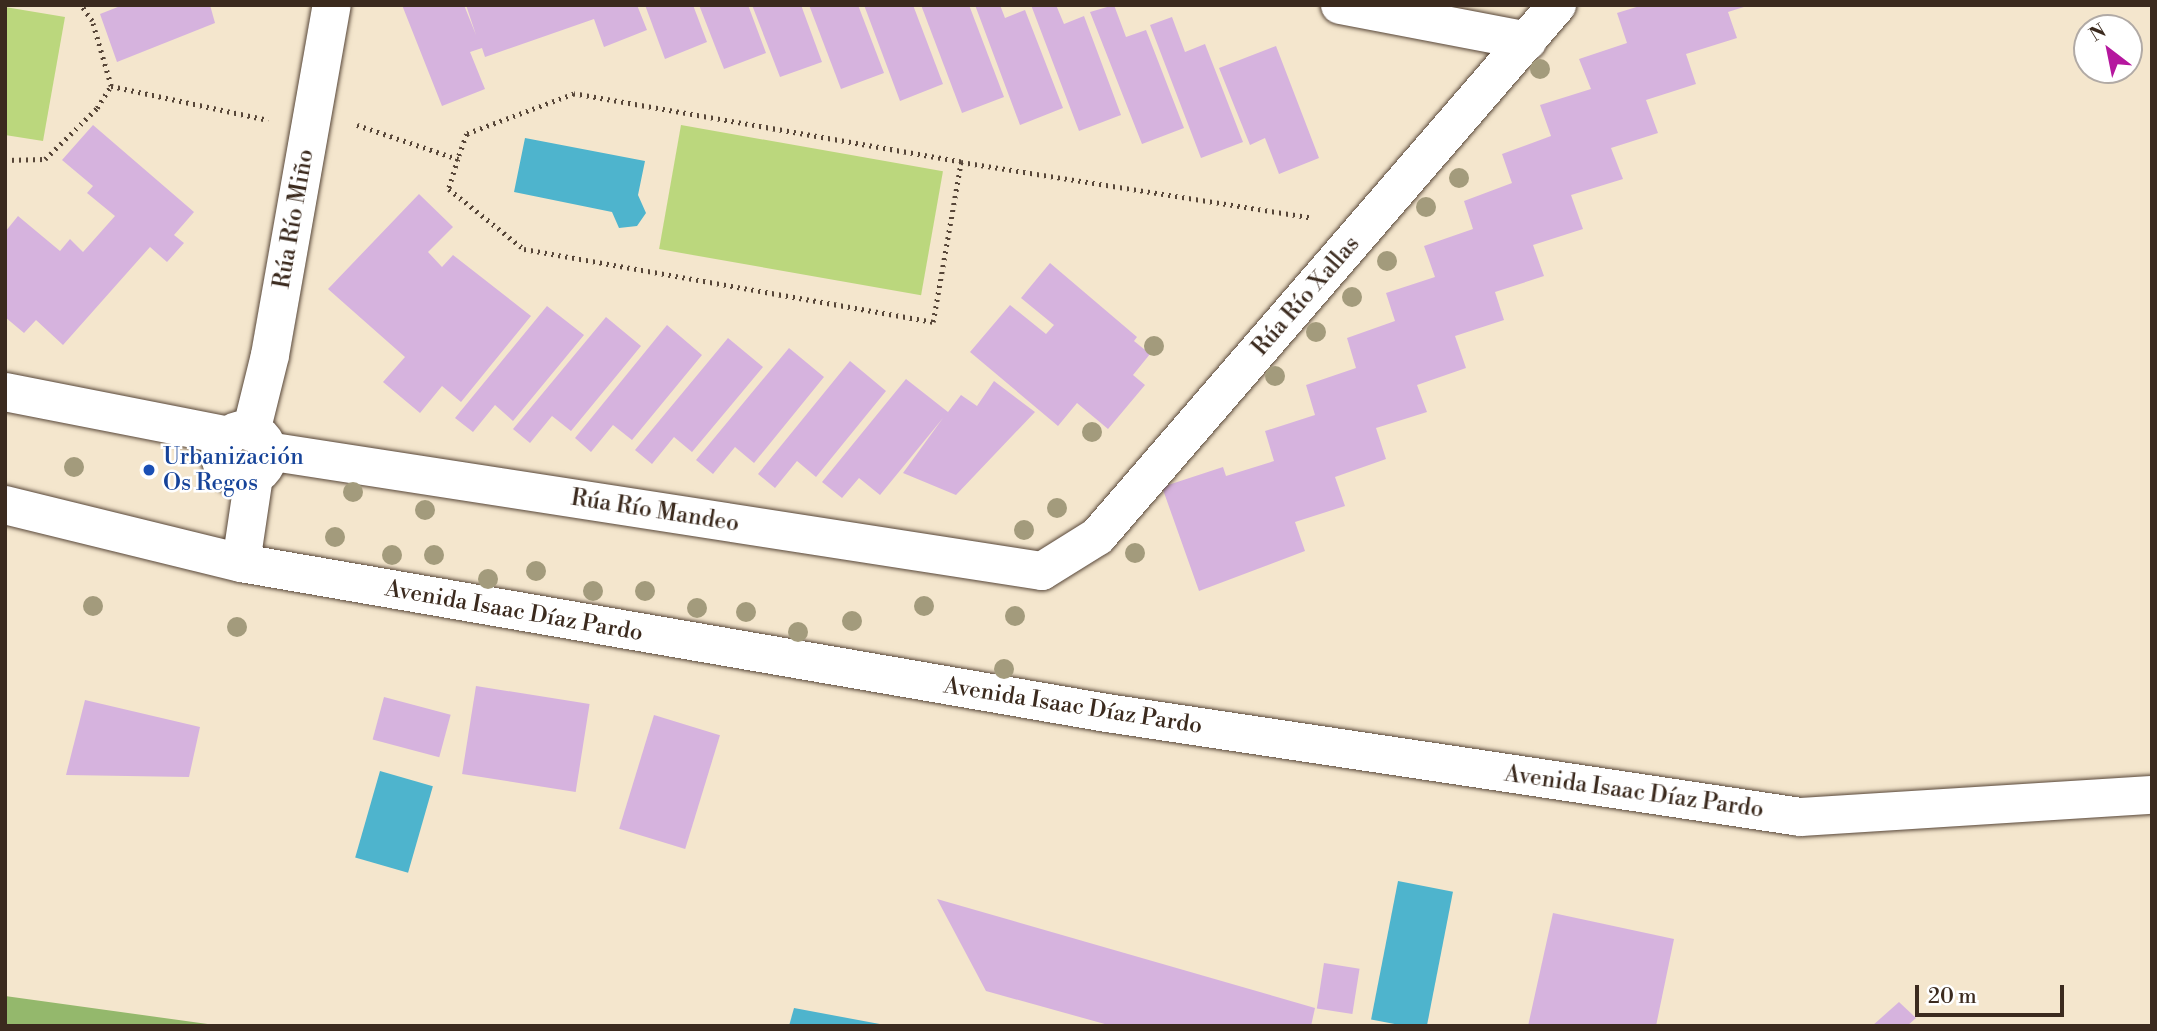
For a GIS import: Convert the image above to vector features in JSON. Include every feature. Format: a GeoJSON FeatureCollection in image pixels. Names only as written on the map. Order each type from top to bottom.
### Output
{"type":"FeatureCollection","features":[{"type":"Feature","properties":{"kind":"street","name":"Rúa Río Miño"},"geometry":{"type":"LineString","coordinates":[[241,563],[250,449],[270,355],[332,5]]}},
{"type":"Feature","properties":{"kind":"street"},"geometry":{"type":"LineString","coordinates":[[1340,5],[1528,41]]}},
{"type":"Feature","properties":{"kind":"street","name":"Rúa Río Xallas"},"geometry":{"type":"LineString","coordinates":[[1042,572],[1098,536],[1557,5]]}},
{"type":"Feature","properties":{"kind":"street","name":"Rúa Río Mandeo"},"geometry":{"type":"LineString","coordinates":[[5,392],[250,449],[1042,572]]}},
{"type":"Feature","properties":{"kind":"street","name":"Avenida Isaac Díaz Pardo"},"geometry":{"type":"LineString","coordinates":[[5,505],[241,563],[1107,713],[1800,817],[2152,795]]}},
{"type":"Feature","properties":{"kind":"path"},"geometry":{"type":"LineString","coordinates":[[5,160],[46,159],[97,108],[111,86],[92,21],[80,5]]}},
{"type":"Feature","properties":{"kind":"path"},"geometry":{"type":"LineString","coordinates":[[111,86],[312,120],[458,159]]}},
{"type":"Feature","properties":{"kind":"path"},"geometry":{"type":"LineString","coordinates":[[961,162],[933,322],[524,249],[449,189],[467,135],[574,94],[961,162],[1367,226]]}},
{"type":"Feature","properties":{"kind":"green space"},"geometry":{"type":"Polygon","coordinates":[[[5,7],[65,17],[43,141],[5,135],[5,7]]]}},
{"type":"Feature","properties":{"kind":"green space"},"geometry":{"type":"Polygon","coordinates":[[[681,125],[943,171],[921,295],[659,249],[681,125]]]}},
{"type":"Feature","properties":{"kind":"green space"},"geometry":{"type":"Polygon","coordinates":[[[5,996],[222,1026],[5,1026],[5,996]]]}},
{"type":"Feature","properties":{"kind":"water"},"geometry":{"type":"Polygon","coordinates":[[[525,138],[645,161],[638,195],[646,213],[637,226],[619,228],[612,212],[514,192],[525,138]]]}},
{"type":"Feature","properties":{"kind":"water"},"geometry":{"type":"Polygon","coordinates":[[[380,771],[433,786],[408,873],[355,858],[380,771]]]}},
{"type":"Feature","properties":{"kind":"water"},"geometry":{"type":"Polygon","coordinates":[[[1398,881],[1453,892],[1427,1026],[1405,1026],[1371,1019],[1398,881]]]}},
{"type":"Feature","properties":{"kind":"water"},"geometry":{"type":"Polygon","coordinates":[[[794,1008],[885,1025],[789,1026],[794,1008]]]}},
{"type":"Feature","properties":{"kind":"building"},"geometry":{"type":"Polygon","coordinates":[[[123,5],[210,5],[215,23],[117,62],[100,14],[123,5]]]}},
{"type":"Feature","properties":{"kind":"building"},"geometry":{"type":"Polygon","coordinates":[[[402,5],[464,5],[476,35],[466,5],[637,5],[647,30],[604,47],[594,19],[485,57],[482,48],[470,52],[485,89],[442,106],[402,5]]]}},
{"type":"Feature","properties":{"kind":"building"},"geometry":{"type":"Polygon","coordinates":[[[645,5],[693,5],[707,42],[665,59],[645,5]]]}},
{"type":"Feature","properties":{"kind":"building"},"geometry":{"type":"Polygon","coordinates":[[[699,5],[748,5],[766,53],[724,69],[699,5]]]}},
{"type":"Feature","properties":{"kind":"building"},"geometry":{"type":"Polygon","coordinates":[[[752,5],[801,5],[822,62],[780,77],[752,5]]]}},
{"type":"Feature","properties":{"kind":"building"},"geometry":{"type":"Polygon","coordinates":[[[809,5],[858,5],[884,73],[841,89],[809,5]]]}},
{"type":"Feature","properties":{"kind":"building"},"geometry":{"type":"Polygon","coordinates":[[[864,5],[913,5],[943,84],[900,101],[864,5]]]}},
{"type":"Feature","properties":{"kind":"building"},"geometry":{"type":"Polygon","coordinates":[[[921,5],[969,5],[1004,97],[962,113],[921,5]]]}},
{"type":"Feature","properties":{"kind":"building"},"geometry":{"type":"Polygon","coordinates":[[[975,5],[1000,5],[1005,18],[1025,10],[1063,108],[1020,125],[975,5]]]}},
{"type":"Feature","properties":{"kind":"building"},"geometry":{"type":"Polygon","coordinates":[[[1031,5],[1056,5],[1064,24],[1084,16],[1121,115],[1079,131],[1031,5]]]}},
{"type":"Feature","properties":{"kind":"building"},"geometry":{"type":"Polygon","coordinates":[[[1114,5],[1126,37],[1146,30],[1184,128],[1142,144],[1090,12],[1114,5]]]}},
{"type":"Feature","properties":{"kind":"building"},"geometry":{"type":"Polygon","coordinates":[[[1643,5],[1747,6],[1728,12],[1737,38],[1686,54],[1696,84],[1646,100],[1658,133],[1611,148],[1623,179],[1571,195],[1583,229],[1533,245],[1544,276],[1495,292],[1504,320],[1455,336],[1466,368],[1417,385],[1427,412],[1376,428],[1386,459],[1335,477],[1345,506],[1295,522],[1305,551],[1199,591],[1162,487],[1223,467],[1226,476],[1274,461],[1265,431],[1315,415],[1306,385],[1356,368],[1347,338],[1395,321],[1386,293],[1435,277],[1424,246],[1473,229],[1464,201],[1512,183],[1502,154],[1551,136],[1540,105],[1591,89],[1579,59],[1627,43],[1617,13],[1643,5]]]}},
{"type":"Feature","properties":{"kind":"building"},"geometry":{"type":"Polygon","coordinates":[[[1172,17],[1185,52],[1205,44],[1243,142],[1201,158],[1150,25],[1172,17]]]}},
{"type":"Feature","properties":{"kind":"building"},"geometry":{"type":"Polygon","coordinates":[[[1276,46],[1319,158],[1279,174],[1265,138],[1250,145],[1219,68],[1276,46]]]}},
{"type":"Feature","properties":{"kind":"building"},"geometry":{"type":"Polygon","coordinates":[[[93,125],[194,212],[174,235],[184,243],[167,262],[150,247],[63,345],[36,320],[24,333],[5,317],[5,232],[18,216],[60,251],[70,239],[83,252],[115,216],[87,193],[93,186],[62,160],[93,125]]]}},
{"type":"Feature","properties":{"kind":"building"},"geometry":{"type":"Polygon","coordinates":[[[419,194],[453,227],[428,252],[442,267],[453,255],[531,316],[461,402],[442,386],[420,413],[383,382],[405,357],[328,289],[419,194]]]}},
{"type":"Feature","properties":{"kind":"building"},"geometry":{"type":"Polygon","coordinates":[[[1050,263],[1137,337],[1134,341],[1150,354],[1133,375],[1145,385],[1108,429],[1077,403],[1058,426],[970,352],[1010,305],[1046,334],[1054,325],[1021,298],[1050,263]]]}},
{"type":"Feature","properties":{"kind":"building"},"geometry":{"type":"Polygon","coordinates":[[[547,306],[584,335],[513,421],[495,405],[473,432],[455,418],[547,306]]]}},
{"type":"Feature","properties":{"kind":"building"},"geometry":{"type":"Polygon","coordinates":[[[606,317],[641,346],[571,431],[552,416],[530,443],[513,429],[606,317]]]}},
{"type":"Feature","properties":{"kind":"building"},"geometry":{"type":"Polygon","coordinates":[[[667,325],[702,355],[632,440],[613,425],[591,452],[575,438],[667,325]]]}},
{"type":"Feature","properties":{"kind":"building"},"geometry":{"type":"Polygon","coordinates":[[[728,338],[763,367],[692,452],[674,437],[652,464],[635,450],[728,338]]]}},
{"type":"Feature","properties":{"kind":"building"},"geometry":{"type":"Polygon","coordinates":[[[789,348],[824,377],[754,463],[735,447],[713,474],[696,460],[789,348]]]}},
{"type":"Feature","properties":{"kind":"building"},"geometry":{"type":"Polygon","coordinates":[[[850,361],[886,391],[816,477],[797,461],[775,488],[758,474],[850,361]]]}},
{"type":"Feature","properties":{"kind":"building"},"geometry":{"type":"Polygon","coordinates":[[[906,379],[948,412],[961,395],[977,406],[994,381],[1035,412],[956,495],[903,473],[943,418],[880,495],[859,478],[842,498],[822,482],[906,379]]]}},
{"type":"Feature","properties":{"kind":"building"},"geometry":{"type":"Polygon","coordinates":[[[476,686],[590,704],[576,792],[462,774],[476,686]]]}},
{"type":"Feature","properties":{"kind":"building"},"geometry":{"type":"Polygon","coordinates":[[[384,697],[451,715],[439,757],[373,740],[384,697]]]}},
{"type":"Feature","properties":{"kind":"building"},"geometry":{"type":"Polygon","coordinates":[[[85,700],[200,727],[189,777],[66,775],[85,700]]]}},
{"type":"Feature","properties":{"kind":"building"},"geometry":{"type":"Polygon","coordinates":[[[654,715],[720,735],[685,849],[619,829],[654,715]]]}},
{"type":"Feature","properties":{"kind":"building"},"geometry":{"type":"Polygon","coordinates":[[[937,899],[1315,1008],[1311,1026],[1112,1026],[986,991],[937,899]]]}},
{"type":"Feature","properties":{"kind":"building"},"geometry":{"type":"Polygon","coordinates":[[[1553,913],[1674,939],[1656,1026],[1528,1026],[1553,913]]]}},
{"type":"Feature","properties":{"kind":"building"},"geometry":{"type":"Polygon","coordinates":[[[1324,963],[1360,969],[1352,1014],[1317,1008],[1324,963]]]}},
{"type":"Feature","properties":{"kind":"building"},"geometry":{"type":"Polygon","coordinates":[[[1899,1002],[1916,1018],[1907,1026],[1872,1026],[1899,1002]]]}},
{"type":"Feature","properties":{"kind":"place","name":"Urbanización Os Regos"},"geometry":{"type":"Point","coordinates":[149,470]}}]}
